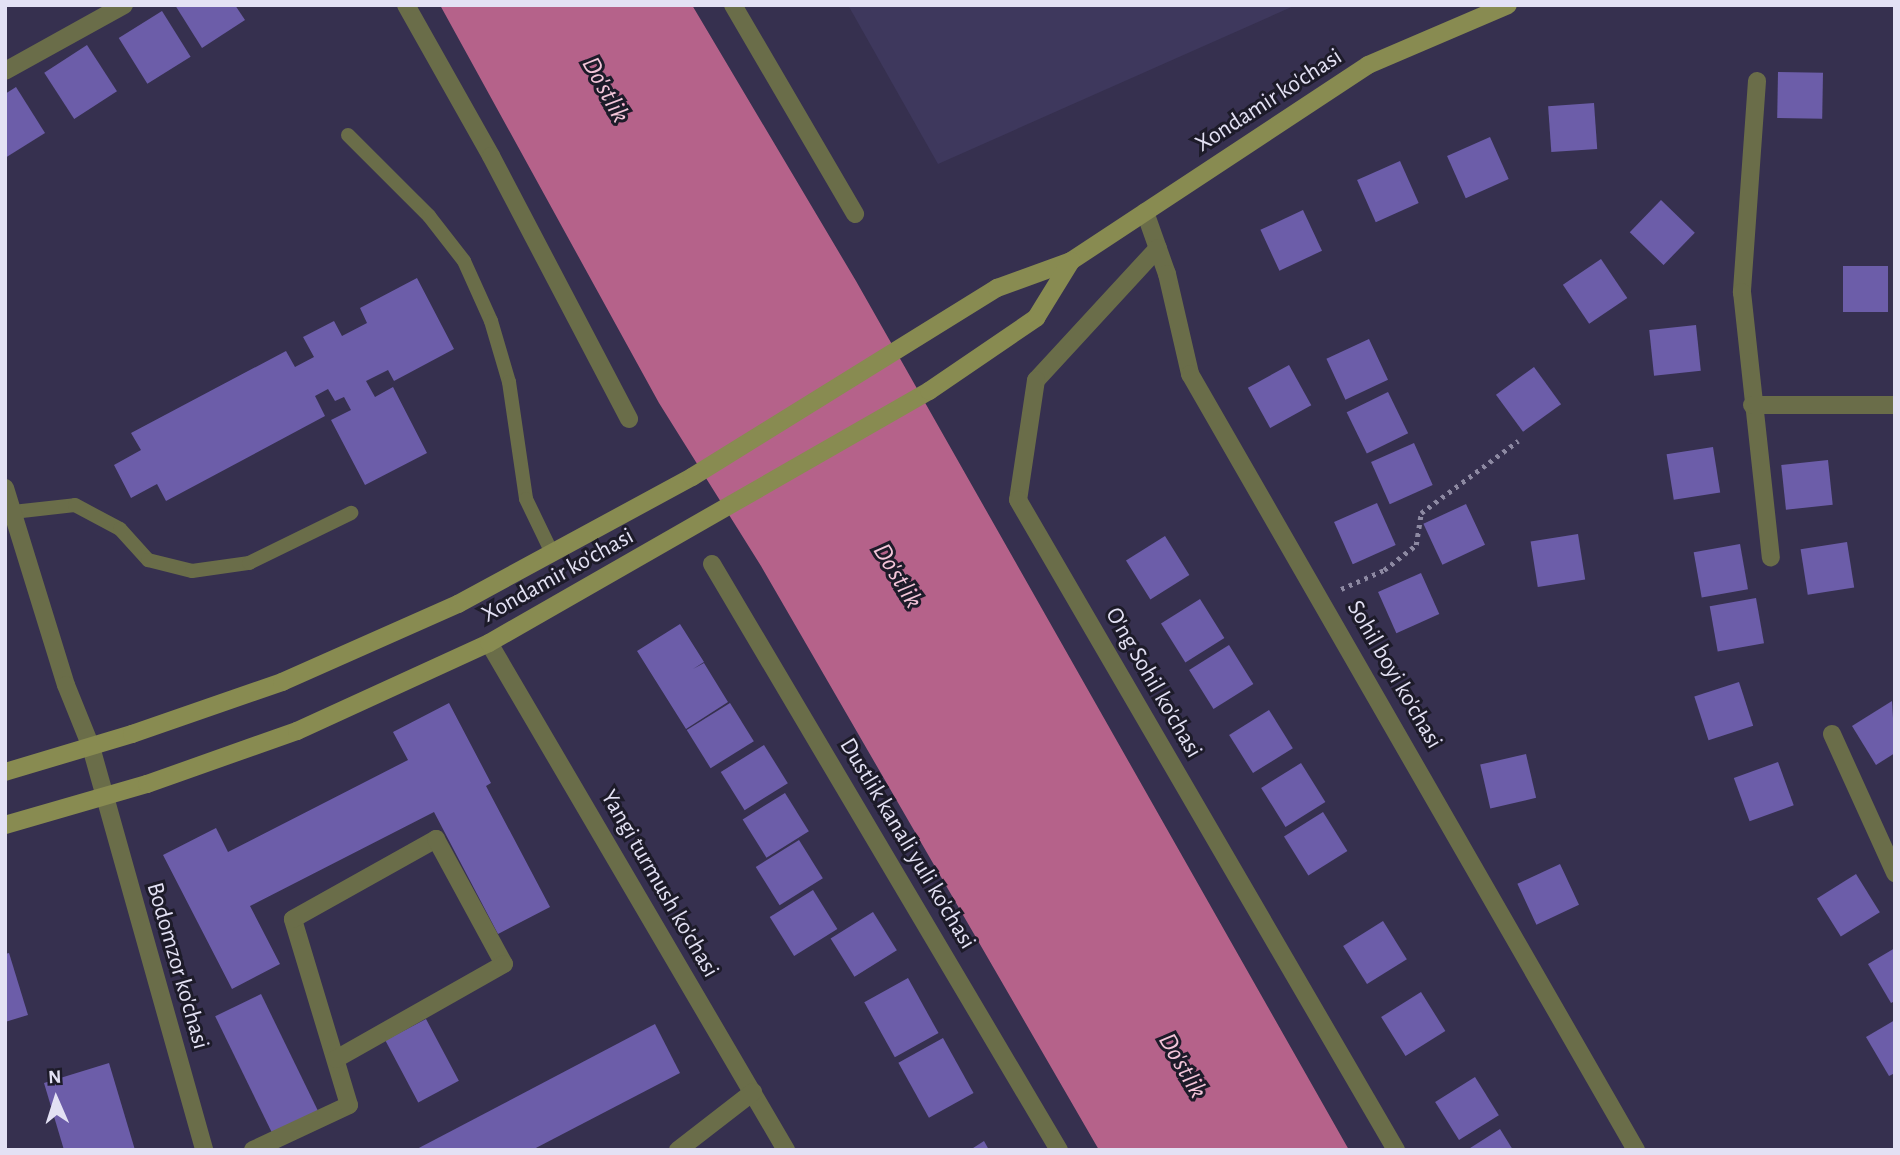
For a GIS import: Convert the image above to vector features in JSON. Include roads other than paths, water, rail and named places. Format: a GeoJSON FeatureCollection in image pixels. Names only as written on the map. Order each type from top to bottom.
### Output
{"type":"FeatureCollection","features":[{"type":"Feature","properties":{"kind":"main road","name":"Xondamir ko'chasi"},"geometry":{"type":"LineString","coordinates":[[5,772],[91,747],[282,682],[458,604],[692,477],[997,288],[1071,261],[1368,65],[1486,10],[1508,5]]}},
{"type":"Feature","properties":{"kind":"main road","name":"Xondamir ko'chasi"},"geometry":{"type":"LineString","coordinates":[[5,825],[104,796],[297,731],[489,643],[718,516],[929,391],[1036,318],[1071,261]]}},
{"type":"Feature","properties":{"kind":"street"},"geometry":{"type":"LineString","coordinates":[[5,71],[124,5]]}},
{"type":"Feature","properties":{"kind":"street"},"geometry":{"type":"LineString","coordinates":[[406,5],[491,156],[629,419]]}},
{"type":"Feature","properties":{"kind":"street"},"geometry":{"type":"LineString","coordinates":[[733,5],[855,214]]}},
{"type":"Feature","properties":{"kind":"street"},"geometry":{"type":"LineString","coordinates":[[1757,81],[1742,292],[1752,405],[1771,557]]}},
{"type":"Feature","properties":{"kind":"street","name":"Sohil boyi ko'chasi"},"geometry":{"type":"LineString","coordinates":[[1145,212],[1158,248],[1190,374],[1636,1150]]}},
{"type":"Feature","properties":{"kind":"street","name":"O'ng Sohil ko'chasi"},"geometry":{"type":"LineString","coordinates":[[1158,248],[1037,380],[1018,500],[1396,1150]]}},
{"type":"Feature","properties":{"kind":"street"},"geometry":{"type":"LineString","coordinates":[[1752,405],[1895,405]]}},
{"type":"Feature","properties":{"kind":"street"},"geometry":{"type":"LineString","coordinates":[[5,488],[66,685],[91,747]]}},
{"type":"Feature","properties":{"kind":"street","name":"Dustlik kanali yuli ko'chasi"},"geometry":{"type":"LineString","coordinates":[[712,564],[1059,1150]]}},
{"type":"Feature","properties":{"kind":"street","name":"Yangi turmush ko'chasi"},"geometry":{"type":"LineString","coordinates":[[489,643],[786,1150]]}},
{"type":"Feature","properties":{"kind":"street"},"geometry":{"type":"LineString","coordinates":[[1832,734],[1895,873]]}},
{"type":"Feature","properties":{"kind":"street","name":"Bodomzor ko'chasi"},"geometry":{"type":"LineString","coordinates":[[91,747],[204,1150]]}},
{"type":"Feature","properties":{"kind":"street"},"geometry":{"type":"LineString","coordinates":[[253,1150],[349,1105],[293,919],[436,839],[504,964],[336,1059]]}},
{"type":"Feature","properties":{"kind":"street"},"geometry":{"type":"LineString","coordinates":[[678,1150],[703,1126],[752,1092]]}},
{"type":"Feature","properties":{"kind":"lane"},"geometry":{"type":"LineString","coordinates":[[348,135],[429,216],[464,261],[491,321],[509,382],[526,499],[552,553]]}},
{"type":"Feature","properties":{"kind":"lane"},"geometry":{"type":"LineString","coordinates":[[12,512],[75,505],[120,529],[148,559],[192,571],[249,563],[351,513]]}},
{"type":"Feature","properties":{"kind":"water","name":"Do'stlik"},"geometry":{"type":"Polygon","coordinates":[[[440,5],[692,5],[856,281],[1349,1150],[1099,1150],[761,566],[659,403],[440,5]]]}}]}
